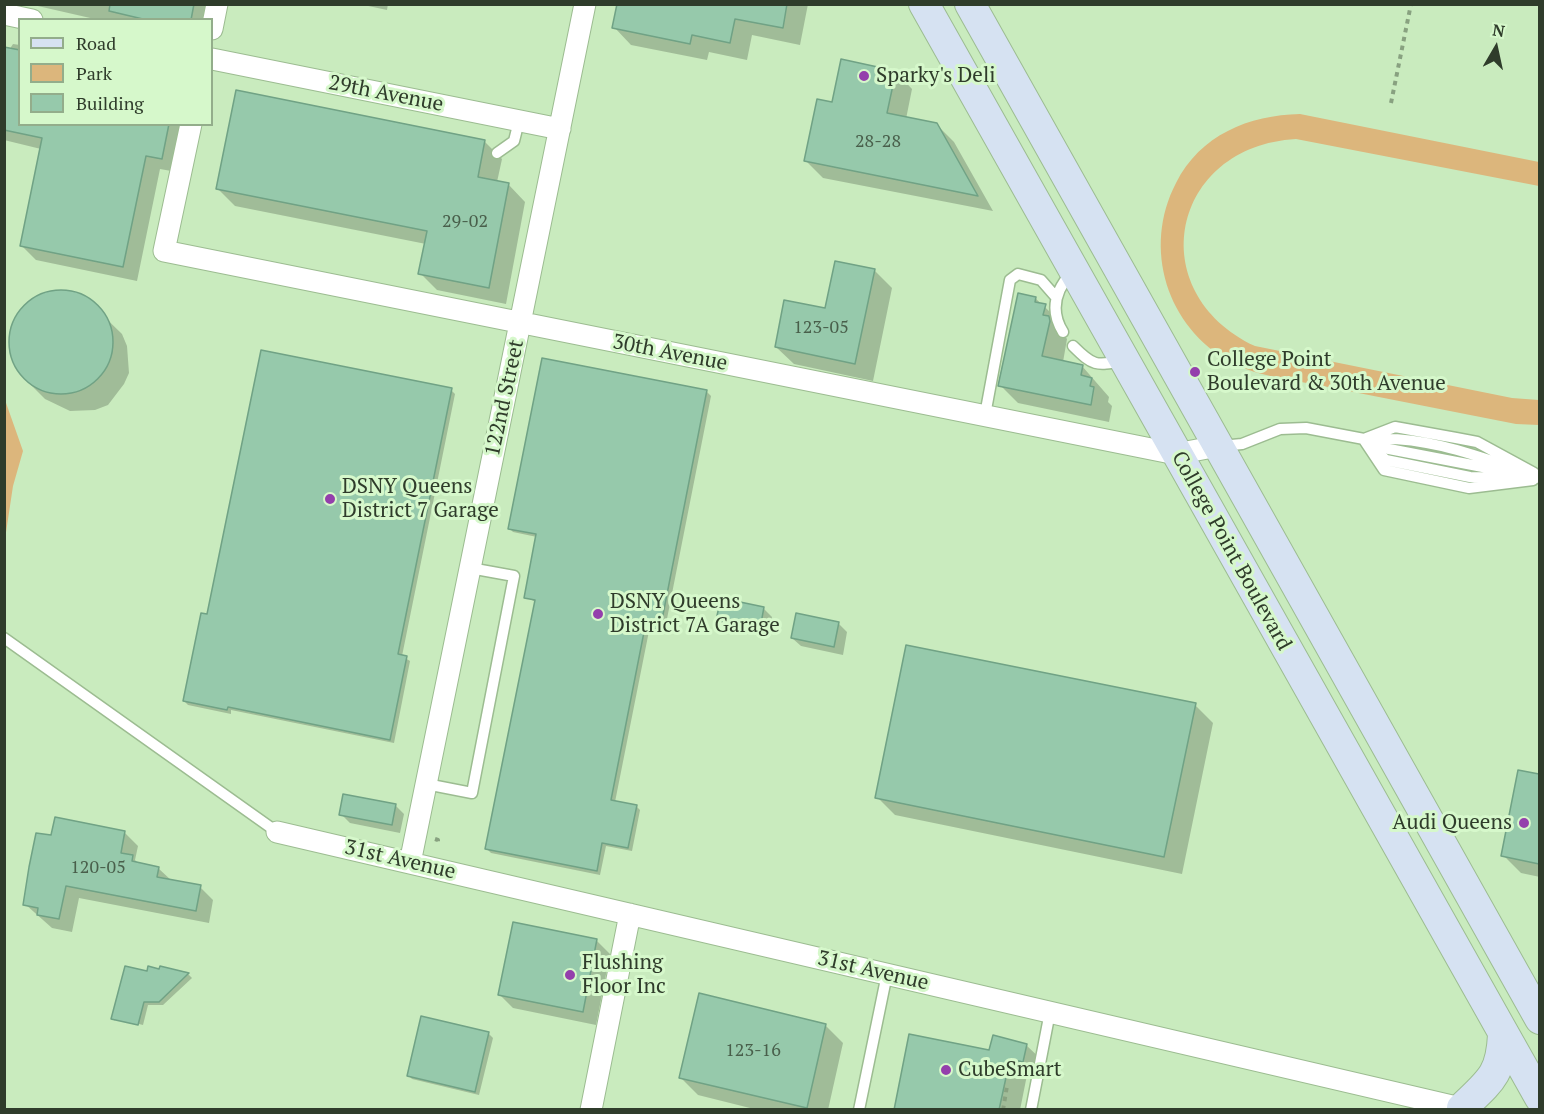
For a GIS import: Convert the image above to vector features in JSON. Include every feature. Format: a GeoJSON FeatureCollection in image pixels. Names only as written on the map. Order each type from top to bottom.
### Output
{"type":"FeatureCollection","features":[{"type":"Feature","properties":{"kind":"main road","name":"College Point Boulevard"},"geometry":{"type":"LineString","coordinates":[[924,4],[1539,1098]]}},
{"type":"Feature","properties":{"kind":"main road","name":"College Point Boulevard"},"geometry":{"type":"LineString","coordinates":[[970,4],[1539,1019]]}},
{"type":"Feature","properties":{"kind":"main road"},"geometry":{"type":"LineString","coordinates":[[1466,1109],[1492,1080],[1502,1059],[1503,1035]]}},
{"type":"Feature","properties":{"kind":"street"},"geometry":{"type":"LineString","coordinates":[[213,24],[217,4]]}},
{"type":"Feature","properties":{"kind":"street","name":"122nd Street"},"geometry":{"type":"LineString","coordinates":[[410,863],[585,4]]}},
{"type":"Feature","properties":{"kind":"street"},"geometry":{"type":"LineString","coordinates":[[4,14],[23,18]]}},
{"type":"Feature","properties":{"kind":"street","name":"29th Avenue"},"geometry":{"type":"LineString","coordinates":[[213,59],[560,129]]}},
{"type":"Feature","properties":{"kind":"street","name":"30th Avenue"},"geometry":{"type":"LineString","coordinates":[[191,126],[164,251],[1176,454]]}},
{"type":"Feature","properties":{"kind":"street"},"geometry":{"type":"LineString","coordinates":[[1176,454],[1218,446]]}},
{"type":"Feature","properties":{"kind":"street","name":"31st Avenue"},"geometry":{"type":"LineString","coordinates":[[277,832],[1466,1109]]}},
{"type":"Feature","properties":{"kind":"street"},"geometry":{"type":"LineString","coordinates":[[591,1110],[630,914]]}},
{"type":"Feature","properties":{"kind":"lane"},"geometry":{"type":"LineString","coordinates":[[497,153],[514,141],[519,121]]}},
{"type":"Feature","properties":{"kind":"lane"},"geometry":{"type":"LineString","coordinates":[[1055,296],[1073,270]]}},
{"type":"Feature","properties":{"kind":"lane"},"geometry":{"type":"LineString","coordinates":[[985,416],[1010,280],[1018,274],[1041,280],[1055,296],[1057,322],[1063,332]]}},
{"type":"Feature","properties":{"kind":"lane"},"geometry":{"type":"LineString","coordinates":[[1073,346],[1089,362],[1100,365],[1124,360]]}},
{"type":"Feature","properties":{"kind":"lane"},"geometry":{"type":"LineString","coordinates":[[1218,446],[1242,444],[1280,429],[1296,427],[1364,439],[1389,449],[1539,478]]}},
{"type":"Feature","properties":{"kind":"lane"},"geometry":{"type":"LineString","coordinates":[[1364,439],[1395,427],[1477,442],[1539,478]]}},
{"type":"Feature","properties":{"kind":"lane"},"geometry":{"type":"LineString","coordinates":[[1364,439],[1384,470],[1469,488],[1539,478]]}},
{"type":"Feature","properties":{"kind":"lane"},"geometry":{"type":"LineString","coordinates":[[426,784],[472,793],[514,576],[470,568]]}},
{"type":"Feature","properties":{"kind":"lane"},"geometry":{"type":"LineString","coordinates":[[4,638],[277,832]]}},
{"type":"Feature","properties":{"kind":"lane"},"geometry":{"type":"LineString","coordinates":[[859,1110],[887,974]]}},
{"type":"Feature","properties":{"kind":"lane"},"geometry":{"type":"LineString","coordinates":[[1031,1110],[1050,1012]]}},
{"type":"Feature","properties":{"kind":"path"},"geometry":{"type":"LineString","coordinates":[[1391,103],[1411,4]]}},
{"type":"Feature","properties":{"kind":"path"},"geometry":{"type":"LineString","coordinates":[[435,839],[438,840],[438,844]]}},
{"type":"Feature","properties":{"kind":"path"},"geometry":{"type":"LineString","coordinates":[[1003,1110],[1007,1086],[1004,1086]]}},
{"type":"Feature","properties":{"kind":"green space"},"geometry":{"type":"Polygon","coordinates":[[[1300,114],[1539,162],[1539,186],[1296,139],[1254,148],[1221,167],[1198,193],[1186,225],[1185,259],[1196,292],[1219,322],[1255,346],[1512,398],[1539,400],[1539,425],[1516,424],[1254,372],[1231,362],[1209,347],[1191,329],[1177,308],[1167,284],[1162,259],[1161,234],[1166,208],[1176,183],[1198,152],[1212,140],[1228,131],[1262,118],[1300,114]]]}},
{"type":"Feature","properties":{"kind":"green space"},"geometry":{"type":"Polygon","coordinates":[[[5,400],[23,451],[13,486],[5,539],[5,400]]]}},
{"type":"Feature","properties":{"kind":"building"},"geometry":{"type":"Polygon","coordinates":[[[110,4],[194,4],[191,18],[139,18],[109,11],[110,4]]]}},
{"type":"Feature","properties":{"kind":"building"},"geometry":{"type":"Polygon","coordinates":[[[617,4],[787,4],[783,28],[735,19],[730,43],[692,35],[690,44],[612,28],[617,4]]]}},
{"type":"Feature","properties":{"kind":"building"},"geometry":{"type":"Polygon","coordinates":[[[4,47],[18,50],[18,126],[169,126],[162,159],[146,156],[123,267],[20,246],[42,138],[4,130],[4,47]]]}},
{"type":"Feature","properties":{"kind":"building"},"geometry":{"type":"Polygon","coordinates":[[[841,59],[896,71],[887,113],[937,123],[978,196],[804,161],[817,99],[832,102],[841,59]]]}},
{"type":"Feature","properties":{"kind":"building"},"geometry":{"type":"Polygon","coordinates":[[[236,90],[485,140],[478,177],[509,183],[489,288],[418,274],[427,231],[216,189],[236,90]]]}},
{"type":"Feature","properties":{"kind":"building"},"geometry":{"type":"Polygon","coordinates":[[[835,261],[875,269],[855,364],[775,347],[784,300],[825,308],[835,261]]]}},
{"type":"Feature","properties":{"kind":"building"},"geometry":{"type":"Polygon","coordinates":[[[61,290],[81,294],[98,305],[109,322],[113,342],[109,362],[98,379],[81,390],[61,394],[41,390],[24,379],[13,362],[9,342],[13,322],[24,305],[41,294],[61,290]]]}},
{"type":"Feature","properties":{"kind":"building"},"geometry":{"type":"Polygon","coordinates":[[[1018,293],[1036,297],[1035,302],[1046,304],[1043,315],[1049,316],[1050,321],[1042,356],[1083,365],[1081,375],[1092,378],[1090,386],[1094,387],[1091,405],[998,386],[1018,293]]]}},
{"type":"Feature","properties":{"kind":"building","name":"DSNY Queens District 7 Garage"},"geometry":{"type":"Polygon","coordinates":[[[261,350],[452,388],[398,654],[407,656],[390,740],[228,707],[227,710],[183,701],[201,613],[207,614],[261,350]]]}},
{"type":"Feature","properties":{"kind":"building","name":"DSNY Queens District 7A Garage"},"geometry":{"type":"Polygon","coordinates":[[[542,358],[707,390],[660,630],[645,627],[611,800],[637,805],[628,848],[602,843],[597,871],[485,849],[535,600],[524,598],[536,534],[508,529],[542,358]]]}},
{"type":"Feature","properties":{"kind":"building"},"geometry":{"type":"Polygon","coordinates":[[[721,598],[764,607],[760,629],[716,620],[721,598]]]}},
{"type":"Feature","properties":{"kind":"building"},"geometry":{"type":"Polygon","coordinates":[[[796,613],[839,622],[834,647],[791,638],[796,613]]]}},
{"type":"Feature","properties":{"kind":"building"},"geometry":{"type":"Polygon","coordinates":[[[906,645],[1196,703],[1164,857],[875,798],[906,645]]]}},
{"type":"Feature","properties":{"kind":"building","name":"Audi Queens"},"geometry":{"type":"Polygon","coordinates":[[[1518,770],[1539,774],[1539,864],[1501,856],[1518,770]]]}},
{"type":"Feature","properties":{"kind":"building"},"geometry":{"type":"Polygon","coordinates":[[[343,794],[396,804],[392,825],[339,815],[343,794]]]}},
{"type":"Feature","properties":{"kind":"building"},"geometry":{"type":"Polygon","coordinates":[[[55,817],[125,831],[121,853],[133,855],[132,861],[159,867],[157,877],[201,885],[196,911],[66,886],[59,919],[37,915],[38,908],[23,905],[29,867],[36,833],[51,835],[55,817]]]}},
{"type":"Feature","properties":{"kind":"building"},"geometry":{"type":"Polygon","coordinates":[[[513,922],[597,939],[583,1012],[498,995],[513,922]]]}},
{"type":"Feature","properties":{"kind":"building"},"geometry":{"type":"Polygon","coordinates":[[[125,966],[147,971],[148,966],[159,969],[160,966],[189,973],[159,1002],[144,1002],[138,1025],[111,1019],[125,966]]]}},
{"type":"Feature","properties":{"kind":"building"},"geometry":{"type":"Polygon","coordinates":[[[699,993],[826,1024],[807,1108],[679,1078],[699,993]]]}},
{"type":"Feature","properties":{"kind":"building"},"geometry":{"type":"Polygon","coordinates":[[[421,1016],[489,1032],[475,1092],[407,1076],[421,1016]]]}},
{"type":"Feature","properties":{"kind":"building","name":"CubeSmart"},"geometry":{"type":"Polygon","coordinates":[[[909,1034],[989,1050],[993,1035],[1027,1044],[1023,1062],[1010,1059],[999,1110],[894,1110],[909,1034]]]}},
{"type":"Feature","properties":{"kind":"place","name":"Sparky's Deli"},"geometry":{"type":"Point","coordinates":[864,76]}},
{"type":"Feature","properties":{"kind":"place","name":"College Point Boulevard & 30th Avenue"},"geometry":{"type":"Point","coordinates":[1195,372]}},
{"type":"Feature","properties":{"kind":"place","name":"DSNY Queens District 7 Garage"},"geometry":{"type":"Point","coordinates":[330,499]}},
{"type":"Feature","properties":{"kind":"place","name":"DSNY Queens District 7A Garage"},"geometry":{"type":"Point","coordinates":[598,614]}},
{"type":"Feature","properties":{"kind":"place","name":"Audi Queens"},"geometry":{"type":"Point","coordinates":[1524,823]}},
{"type":"Feature","properties":{"kind":"place","name":"Flushing Floor Inc"},"geometry":{"type":"Point","coordinates":[570,975]}},
{"type":"Feature","properties":{"kind":"place","name":"CubeSmart"},"geometry":{"type":"Point","coordinates":[946,1070]}}]}
